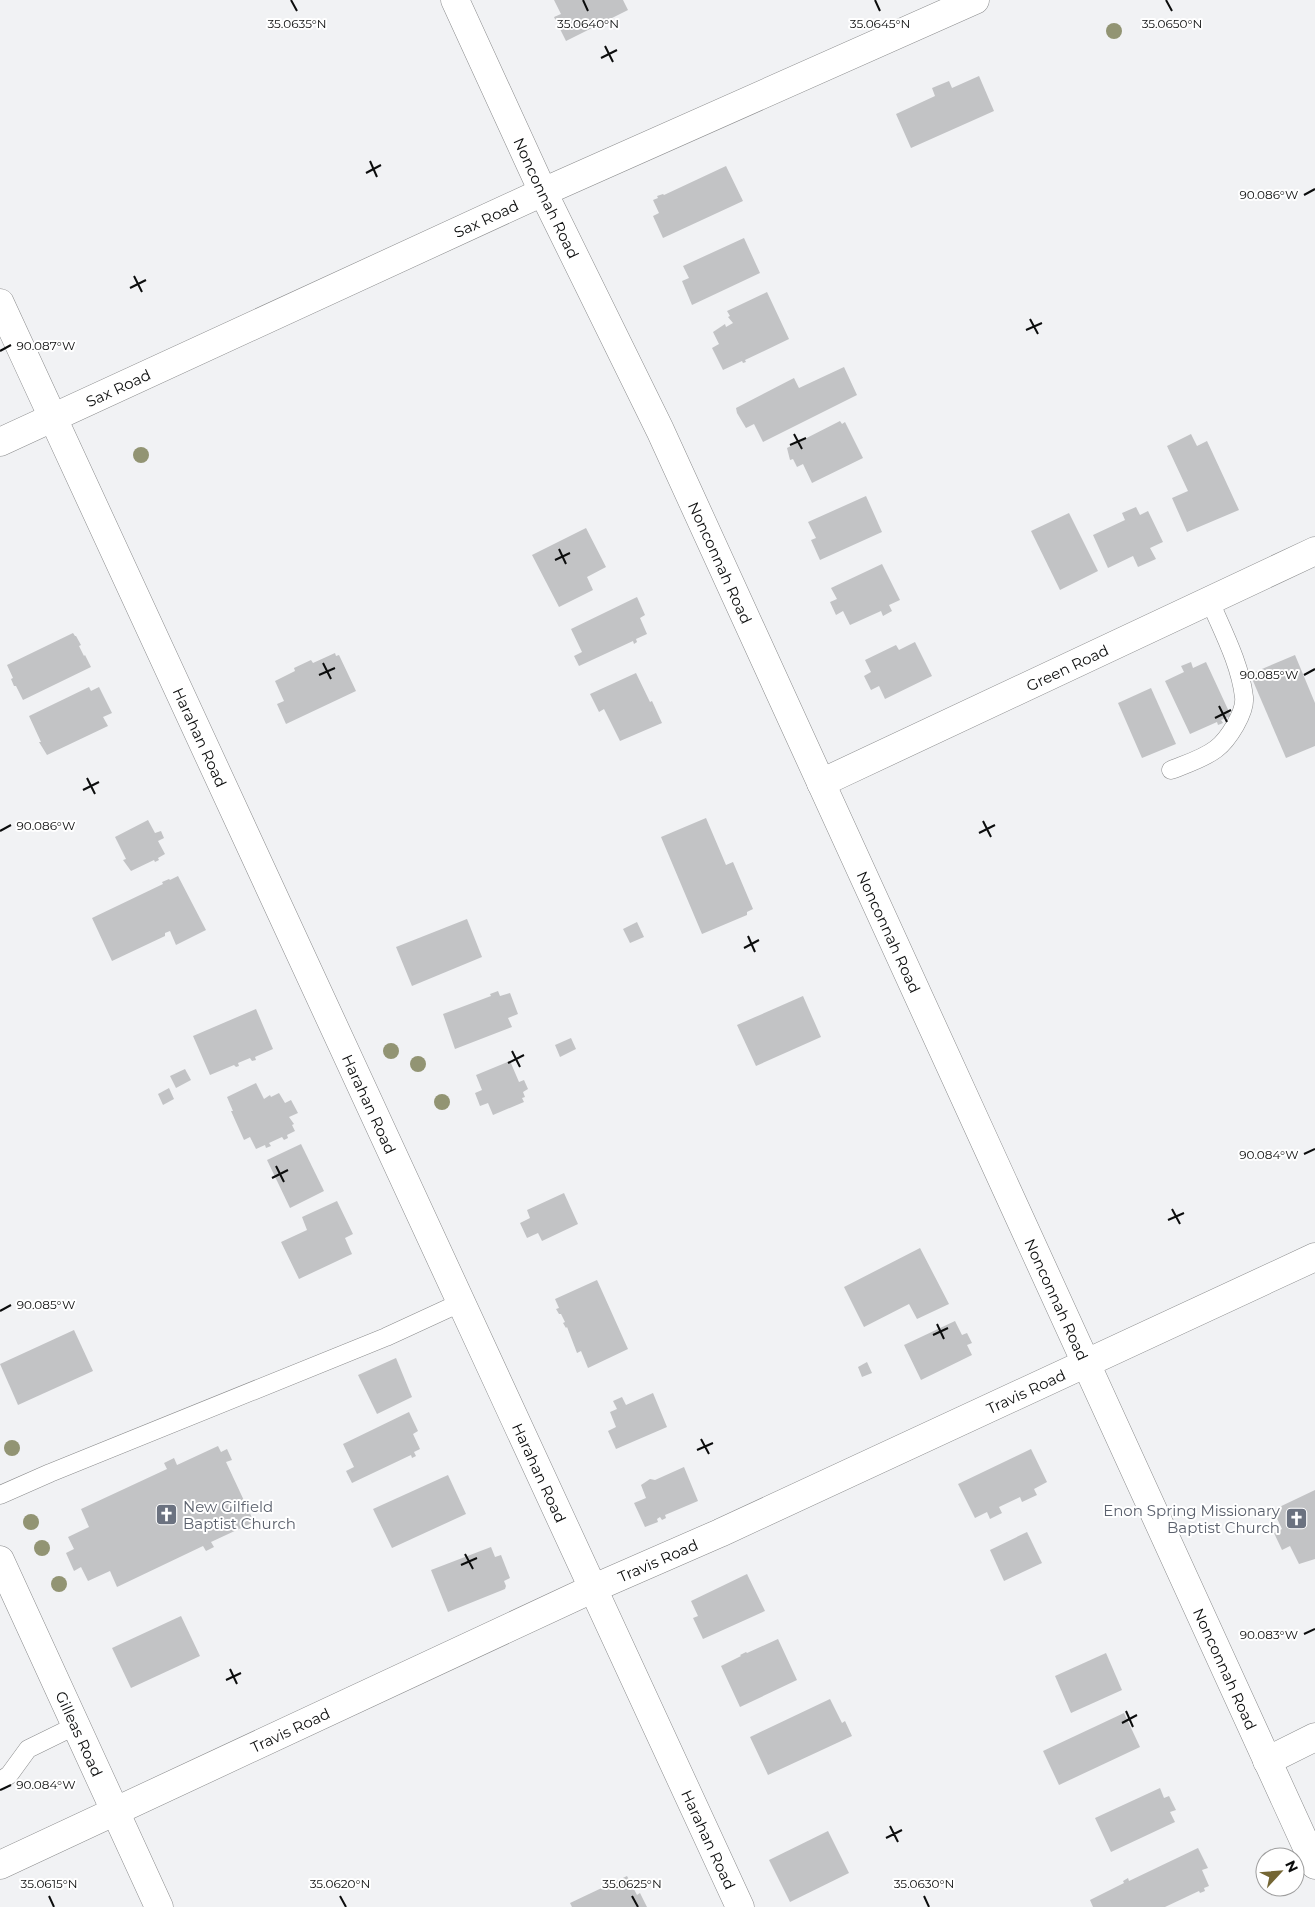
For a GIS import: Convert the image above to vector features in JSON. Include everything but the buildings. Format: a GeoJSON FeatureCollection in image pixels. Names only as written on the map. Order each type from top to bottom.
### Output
{"type":"FeatureCollection","features":[{"type":"Feature","properties":{"kind":"street","name":"Nonconnah Road"},"geometry":{"type":"LineString","coordinates":[[455,0],[543,192],[660,430],[1315,1866]]}},
{"type":"Feature","properties":{"kind":"street","name":"Sax Road"},"geometry":{"type":"LineString","coordinates":[[0,442],[543,192],[975,0]]}},
{"type":"Feature","properties":{"kind":"street","name":"Harahan Road"},"geometry":{"type":"LineString","coordinates":[[0,303],[740,1907]]}},
{"type":"Feature","properties":{"kind":"street","name":"Green Road"},"geometry":{"type":"LineString","coordinates":[[821,784],[1315,550]]}},
{"type":"Feature","properties":{"kind":"street","name":"Travis Road"},"geometry":{"type":"LineString","coordinates":[[0,1865],[594,1588],[720,1533],[1315,1257]]}},
{"type":"Feature","properties":{"kind":"street","name":"Gilleas Road"},"geometry":{"type":"LineString","coordinates":[[0,1560],[159,1907]]}},
{"type":"Feature","properties":{"kind":"street"},"geometry":{"type":"LineString","coordinates":[[1267,1761],[1315,1737]]}},
{"type":"Feature","properties":{"kind":"lane"},"geometry":{"type":"LineString","coordinates":[[1171,770],[1217,749],[1229,736],[1240,717],[1244,698],[1237,668],[1209,600]]}},
{"type":"Feature","properties":{"kind":"lane"},"geometry":{"type":"LineString","coordinates":[[0,1495],[59,1469],[386,1337],[462,1302]]}},
{"type":"Feature","properties":{"kind":"lane"},"geometry":{"type":"LineString","coordinates":[[0,1781],[10,1775],[28,1748],[75,1726]]}},
{"type":"Feature","properties":{"kind":"place","name":"New Gilfield Baptist Church"},"geometry":{"type":"Point","coordinates":[167,1515]}},
{"type":"Feature","properties":{"kind":"place","name":"Enon Spring Missionary Baptist Church"},"geometry":{"type":"Point","coordinates":[1296,1519]}}]}
